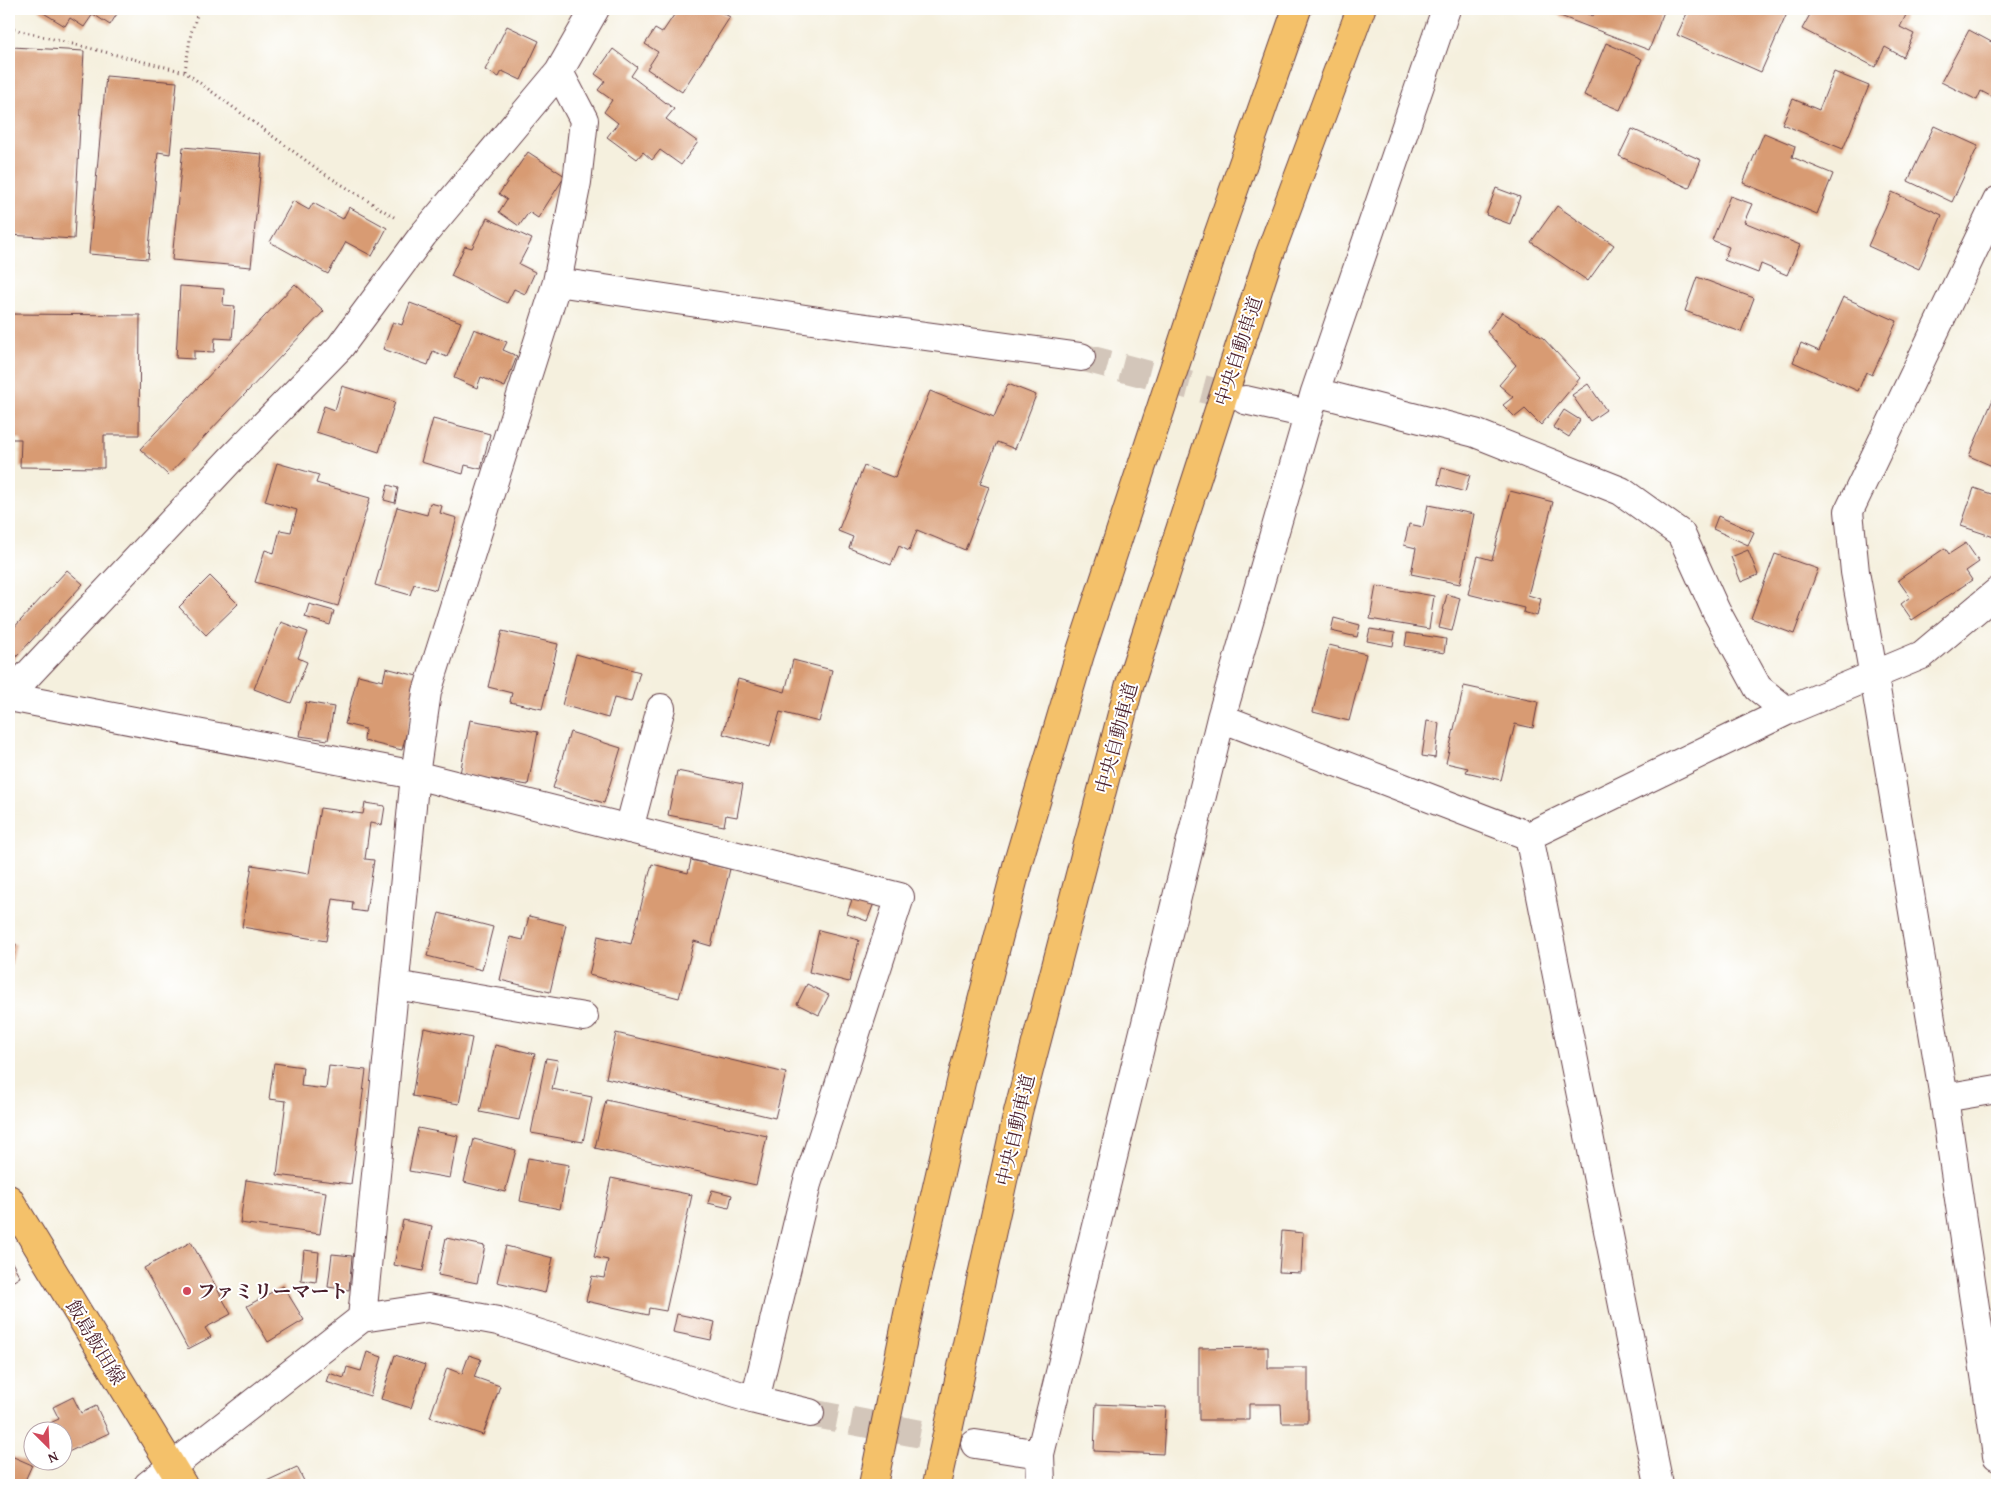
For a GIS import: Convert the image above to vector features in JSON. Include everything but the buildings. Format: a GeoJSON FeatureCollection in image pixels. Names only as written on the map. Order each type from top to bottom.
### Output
{"type":"FeatureCollection","features":[{"type":"Feature","properties":{"kind":"main road"},"geometry":{"type":"LineString","coordinates":[[873,1485],[909,1309],[956,1107],[1018,862],[1080,654],[1216,241],[1298,9]]}},
{"type":"Feature","properties":{"kind":"main road","name":"中央自動車道"},"geometry":{"type":"LineString","coordinates":[[936,1485],[1018,1112],[1129,687],[1269,256],[1361,9]]}},
{"type":"Feature","properties":{"kind":"main road","name":"飯島飯田線"},"geometry":{"type":"LineString","coordinates":[[9,1199],[178,1476]]}},
{"type":"Feature","properties":{"kind":"street"},"geometry":{"type":"LineString","coordinates":[[9,696],[225,466],[340,347],[423,235],[559,72],[595,9]]}},
{"type":"Feature","properties":{"kind":"street"},"geometry":{"type":"LineString","coordinates":[[1041,1485],[1040,1454],[1221,718],[1312,403],[1446,9]]}},
{"type":"Feature","properties":{"kind":"street"},"geometry":{"type":"LineString","coordinates":[[362,1318],[415,775],[427,692],[556,282],[577,182],[584,120],[559,72]]}},
{"type":"Feature","properties":{"kind":"street"},"geometry":{"type":"LineString","coordinates":[[1997,201],[1849,511],[1855,572],[1944,1098],[1997,1456]]}},
{"type":"Feature","properties":{"kind":"street"},"geometry":{"type":"LineString","coordinates":[[556,282],[1082,358]]}},
{"type":"Feature","properties":{"kind":"street"},"geometry":{"type":"LineString","coordinates":[[1245,400],[1312,403],[1475,433],[1621,491],[1681,534],[1716,611],[1758,688],[1787,711]]}},
{"type":"Feature","properties":{"kind":"street"},"geometry":{"type":"LineString","coordinates":[[1221,718],[1529,836],[1787,711],[1874,677],[1922,655],[1997,592]]}},
{"type":"Feature","properties":{"kind":"street"},"geometry":{"type":"LineString","coordinates":[[9,696],[415,775],[900,897],[807,1184],[755,1400]]}},
{"type":"Feature","properties":{"kind":"street"},"geometry":{"type":"LineString","coordinates":[[629,829],[661,708]]}},
{"type":"Feature","properties":{"kind":"street"},"geometry":{"type":"LineString","coordinates":[[1529,836],[1659,1485]]}},
{"type":"Feature","properties":{"kind":"street"},"geometry":{"type":"LineString","coordinates":[[394,985],[584,1017]]}},
{"type":"Feature","properties":{"kind":"street"},"geometry":{"type":"LineString","coordinates":[[1944,1098],[1997,1089]]}},
{"type":"Feature","properties":{"kind":"street"},"geometry":{"type":"LineString","coordinates":[[148,1485],[178,1476],[362,1318],[428,1308],[498,1321],[755,1400],[810,1413]]}},
{"type":"Feature","properties":{"kind":"street"},"geometry":{"type":"LineString","coordinates":[[975,1444],[1040,1454]]}},
{"type":"Feature","properties":{"kind":"path"},"geometry":{"type":"LineString","coordinates":[[185,72],[191,33],[199,9]]}},
{"type":"Feature","properties":{"kind":"path"},"geometry":{"type":"LineString","coordinates":[[9,28],[185,72],[323,173],[423,235]]}},
{"type":"Feature","properties":{"kind":"tunnel"},"geometry":{"type":"LineString","coordinates":[[1081,357],[1245,400]]}},
{"type":"Feature","properties":{"kind":"tunnel"},"geometry":{"type":"LineString","coordinates":[[810,1413],[975,1444]]}},
{"type":"Feature","properties":{"kind":"place","name":"ファミリーマート"},"geometry":{"type":"Point","coordinates":[187,1291]}}]}
